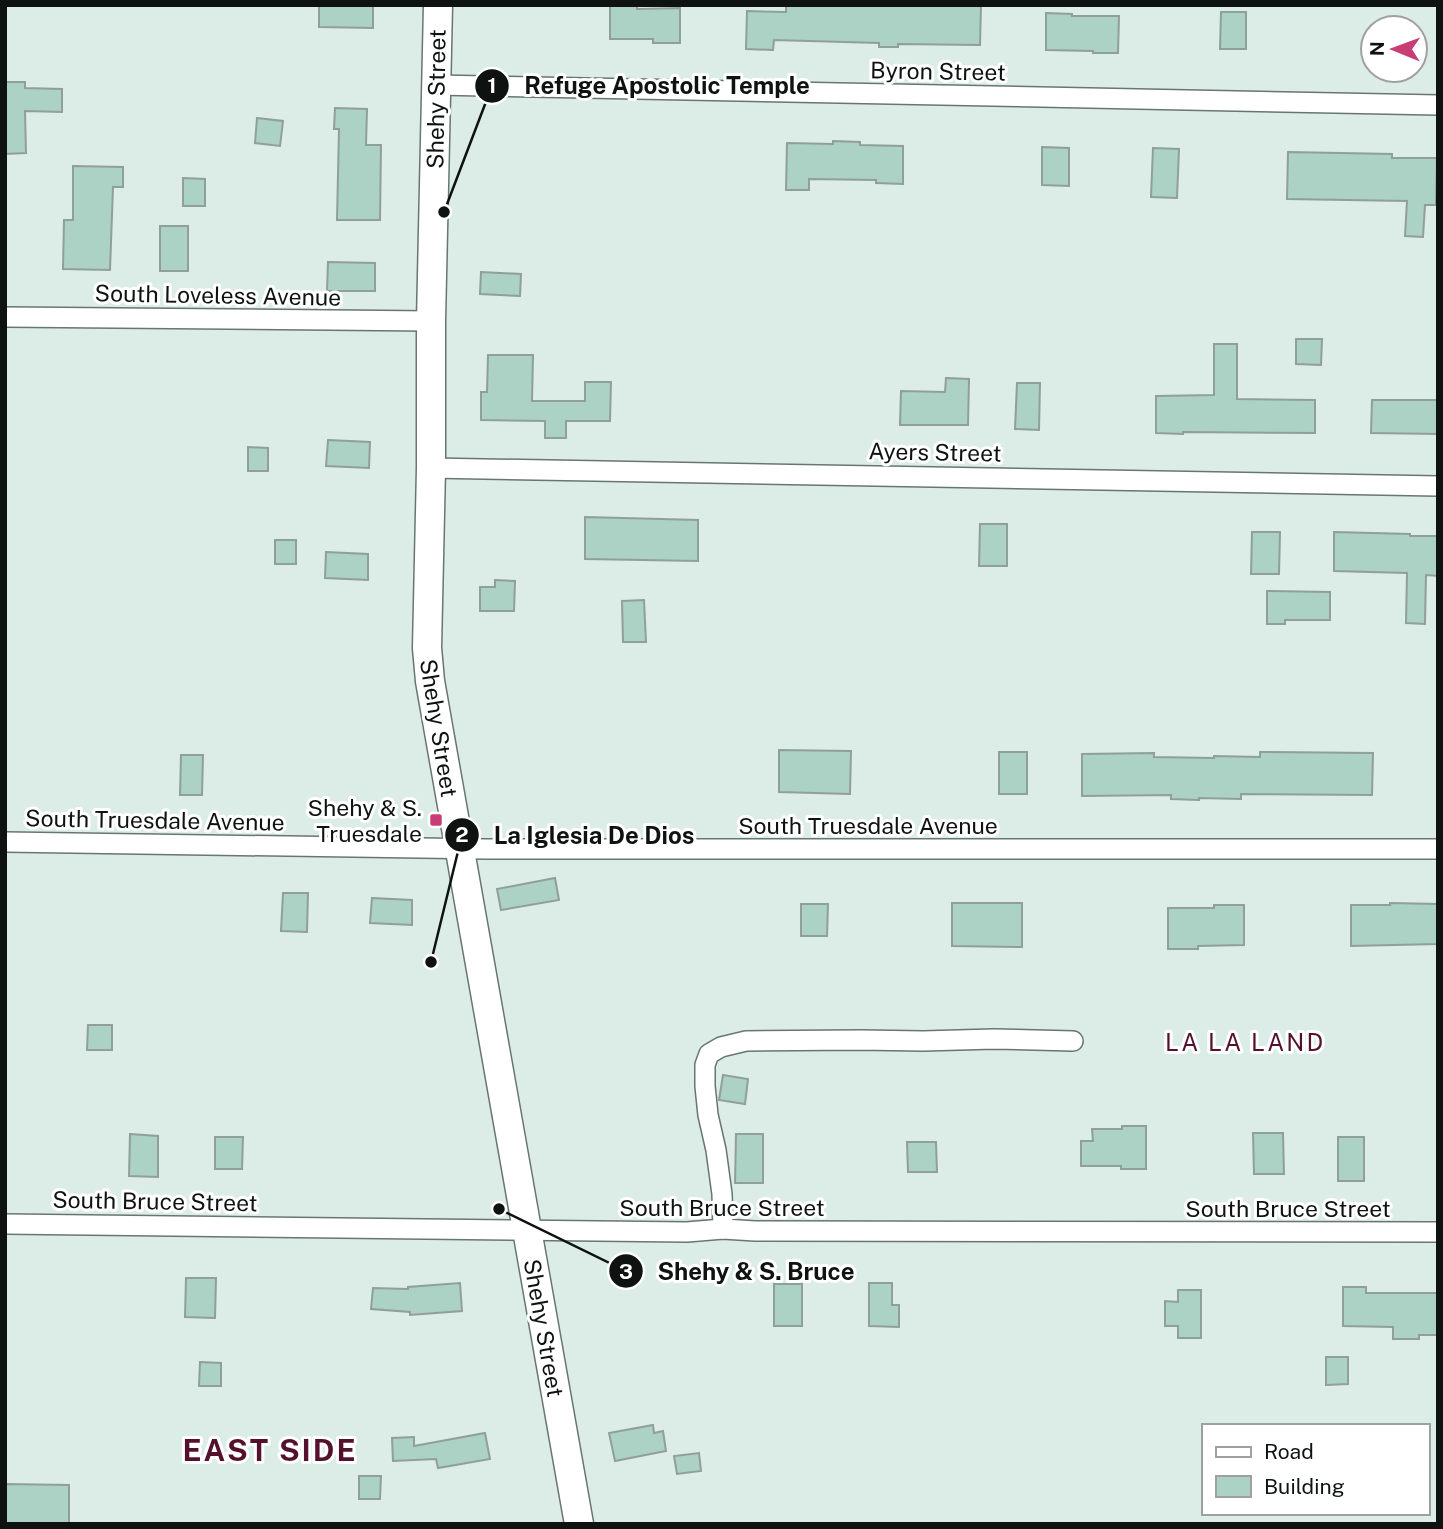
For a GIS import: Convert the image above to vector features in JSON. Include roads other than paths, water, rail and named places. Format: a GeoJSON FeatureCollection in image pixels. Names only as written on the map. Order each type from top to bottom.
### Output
{"type":"FeatureCollection","features":[{"type":"Feature","properties":{"kind":"street","name":"Shehy Street"},"geometry":{"type":"LineString","coordinates":[[438,5],[427,648],[430,681],[579,1524]]}},
{"type":"Feature","properties":{"kind":"street","name":"Byron Street"},"geometry":{"type":"LineString","coordinates":[[436,85],[1438,105]]}},
{"type":"Feature","properties":{"kind":"street","name":"South Loveless Avenue"},"geometry":{"type":"LineString","coordinates":[[5,317],[431,321]]}},
{"type":"Feature","properties":{"kind":"street","name":"Ayers Street"},"geometry":{"type":"LineString","coordinates":[[431,468],[1438,486]]}},
{"type":"Feature","properties":{"kind":"street","name":"South Truesdale Avenue"},"geometry":{"type":"LineString","coordinates":[[5,842],[459,849],[1438,849]]}},
{"type":"Feature","properties":{"kind":"street"},"geometry":{"type":"LineString","coordinates":[[723,1229],[722,1194],[705,1086],[705,1065],[709,1054],[722,1047],[746,1041],[1073,1041]]}},
{"type":"Feature","properties":{"kind":"street","name":"South Bruce Street"},"geometry":{"type":"LineString","coordinates":[[5,1224],[687,1231],[1438,1232]]}},
{"type":"Feature","properties":{"kind":"place","name":"Refuge Apostolic Temple"},"geometry":{"type":"Point","coordinates":[444,212]}},
{"type":"Feature","properties":{"kind":"place","name":"Shehy & S. Truesdale"},"geometry":{"type":"Point","coordinates":[436,820]}},
{"type":"Feature","properties":{"kind":"place","name":"La Iglesia De Dios"},"geometry":{"type":"Point","coordinates":[431,962]}},
{"type":"Feature","properties":{"kind":"place","name":"Shehy & S. Bruce"},"geometry":{"type":"Point","coordinates":[499,1209]}},
{"type":"Feature","properties":{"kind":"district","name":"LA LA LAND"},"geometry":{"type":"Point","coordinates":[1245,1042]}},
{"type":"Feature","properties":{"kind":"district","name":"EAST SIDE"},"geometry":{"type":"Point","coordinates":[270,1450]}}]}
